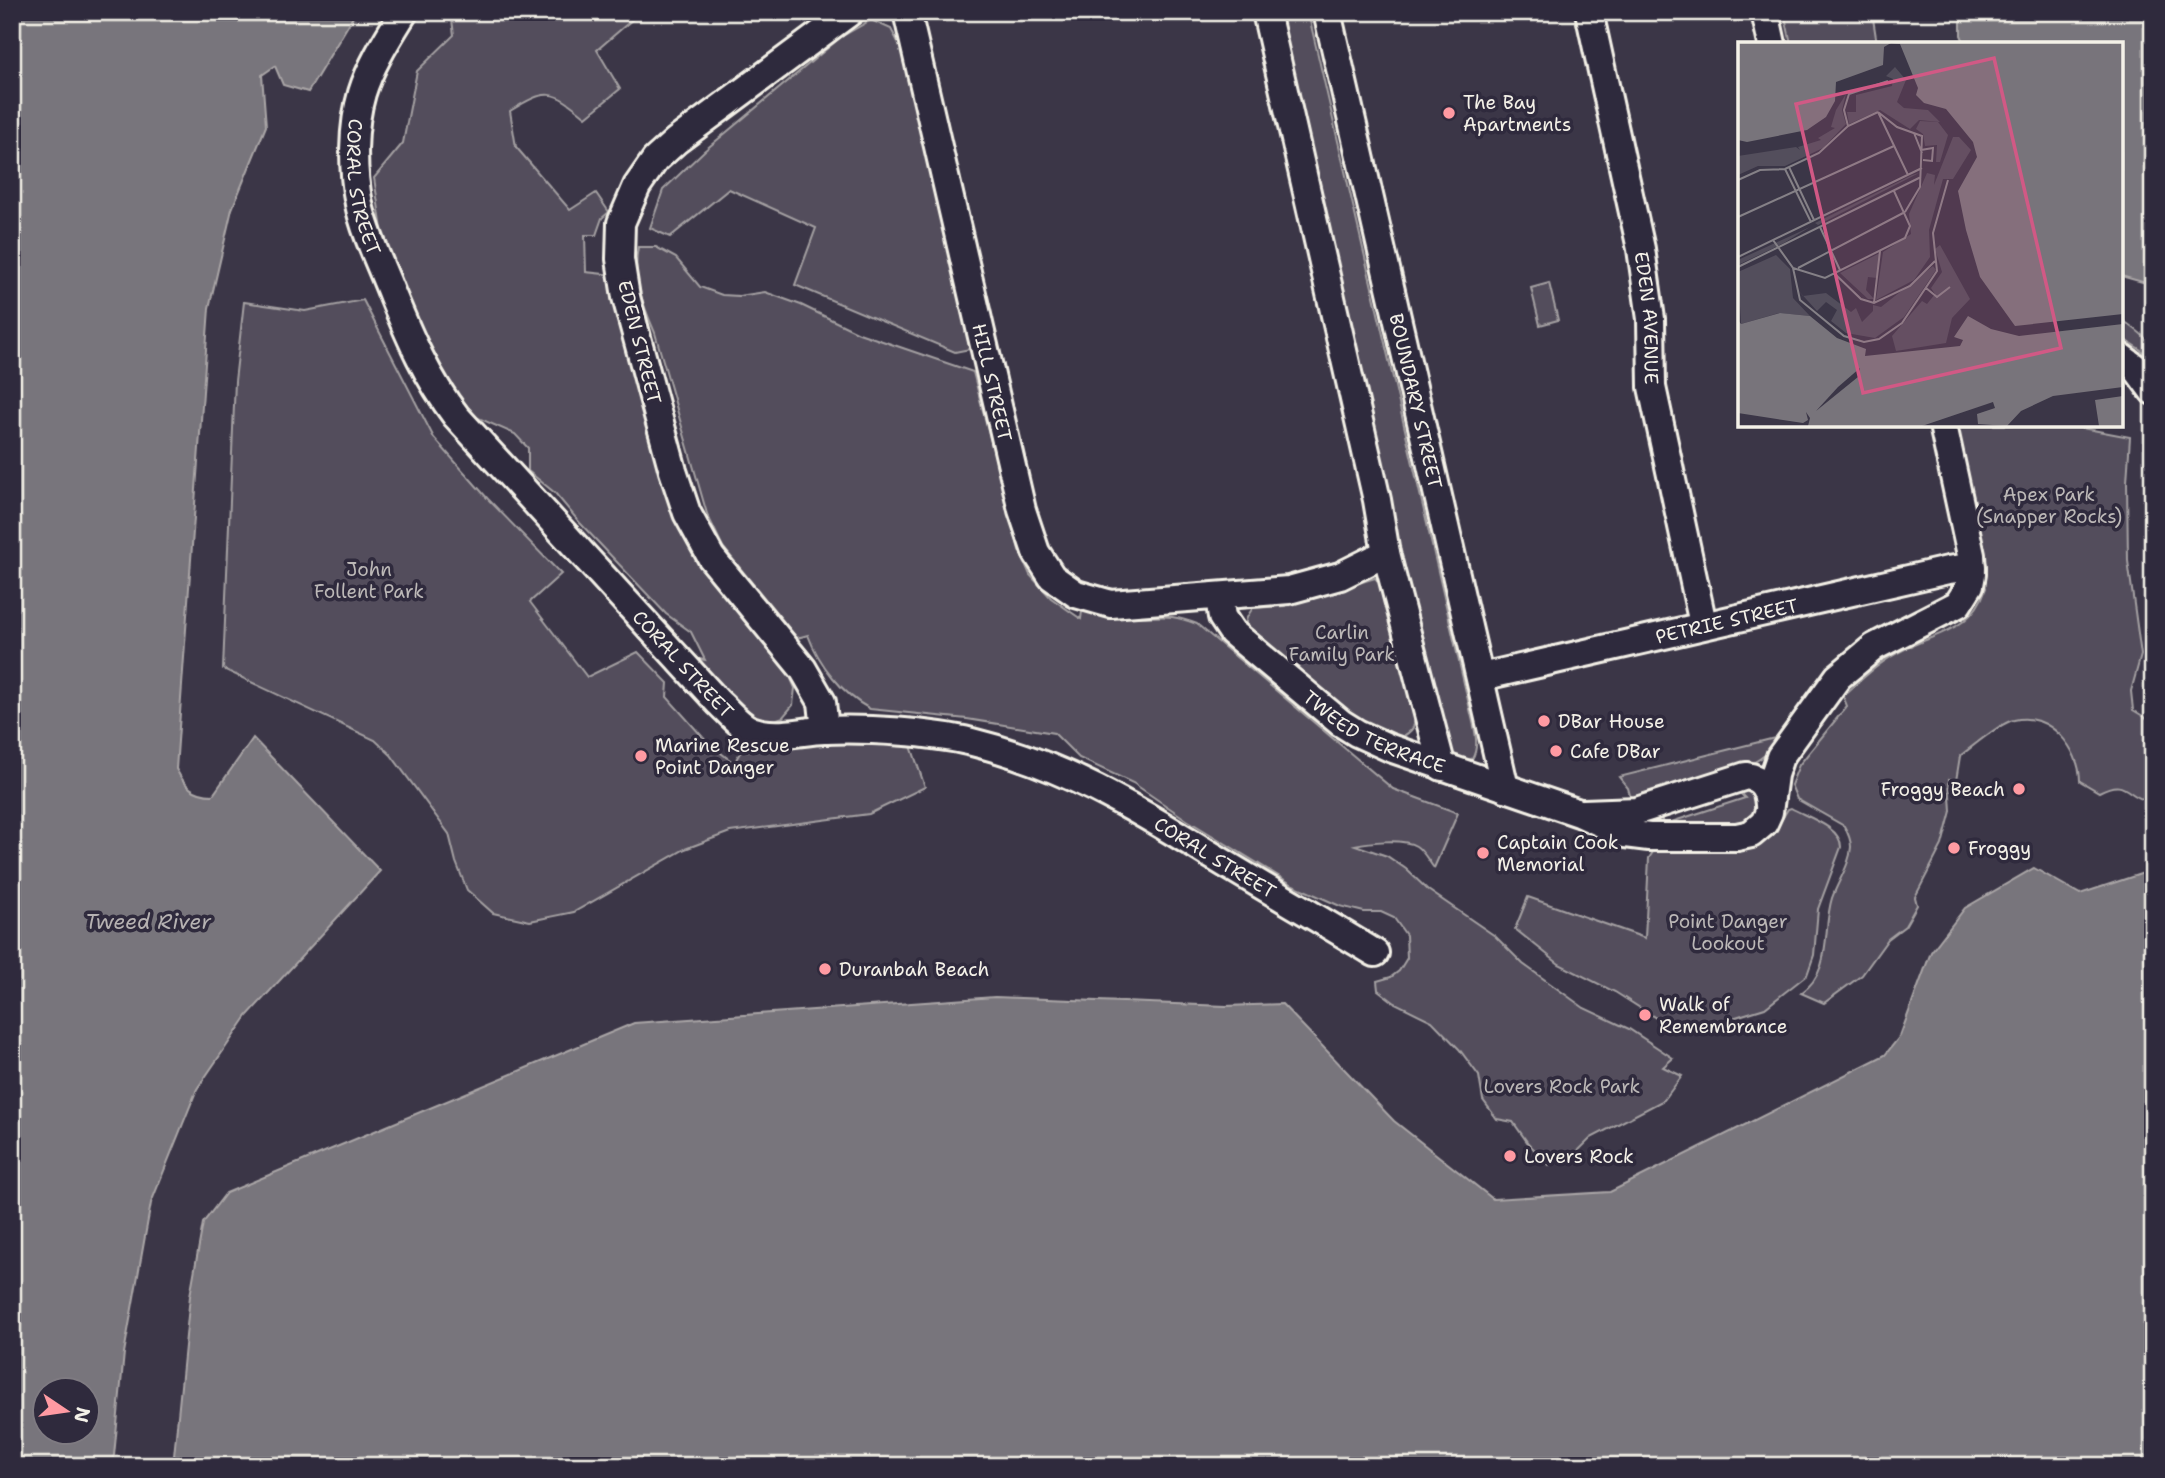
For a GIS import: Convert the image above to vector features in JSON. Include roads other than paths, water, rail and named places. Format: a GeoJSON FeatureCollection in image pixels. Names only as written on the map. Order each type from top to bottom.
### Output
{"type":"FeatureCollection","features":[{"type":"Feature","properties":{"kind":"street","name":"CORAL STREET"},"geometry":{"type":"LineString","coordinates":[[404,12],[379,53],[362,92],[355,127],[355,160],[359,205],[418,357],[437,391],[456,416],[718,702],[747,729],[761,733],[825,730],[914,733],[970,741],[1055,768],[1149,816],[1375,953]]}},
{"type":"Feature","properties":{"kind":"street","name":"EDEN STREET"},"geometry":{"type":"LineString","coordinates":[[825,730],[822,702],[803,669],[711,557],[687,513],[626,297],[621,223],[637,186],[655,160],[850,12]]}},
{"type":"Feature","properties":{"kind":"street","name":"HILL STREET"},"geometry":{"type":"LineString","coordinates":[[907,12],[1022,510],[1036,552],[1052,577],[1076,594],[1111,604],[1219,597]]}},
{"type":"Feature","properties":{"kind":"street"},"geometry":{"type":"LineString","coordinates":[[1266,12],[1374,487],[1386,553],[1442,767]]}},
{"type":"Feature","properties":{"kind":"street","name":"BOUNDARY STREET"},"geometry":{"type":"LineString","coordinates":[[1327,12],[1505,788]]}},
{"type":"Feature","properties":{"kind":"street","name":"EDEN AVENUE"},"geometry":{"type":"LineString","coordinates":[[1589,12],[1641,250],[1651,319],[1652,387],[1703,624]]}},
{"type":"Feature","properties":{"kind":"street"},"geometry":{"type":"LineString","coordinates":[[1765,12],[1772,42]]}},
{"type":"Feature","properties":{"kind":"street"},"geometry":{"type":"LineString","coordinates":[[2123,358],[2136,368],[2153,391]]}},
{"type":"Feature","properties":{"kind":"street"},"geometry":{"type":"LineString","coordinates":[[1943,427],[1972,567]]}},
{"type":"Feature","properties":{"kind":"street"},"geometry":{"type":"LineString","coordinates":[[1219,597],[1306,586],[1354,570],[1386,553]]}},
{"type":"Feature","properties":{"kind":"street","name":"TWEED TERRACE"},"geometry":{"type":"LineString","coordinates":[[1219,597],[1224,622],[1232,632],[1341,723],[1371,740],[1579,813],[1617,832],[1633,824],[1742,837],[1754,832],[1766,820],[1776,769],[1783,752],[1830,687],[1855,661],[1887,640],[1958,604],[1969,589],[1972,567]]}},
{"type":"Feature","properties":{"kind":"street","name":"PETRIE STREET"},"geometry":{"type":"LineString","coordinates":[[1481,677],[1703,624],[1972,567]]}},
{"type":"Feature","properties":{"kind":"street"},"geometry":{"type":"LineString","coordinates":[[1633,824],[1743,776],[1783,752]]}},
{"type":"Feature","properties":{"kind":"street"},"geometry":{"type":"LineString","coordinates":[[1743,776],[1754,777],[1762,783],[1768,794],[1769,805]]}},
{"type":"Feature","properties":{"kind":"water","name":"Tweed River"},"geometry":{"type":"Polygon","coordinates":[[[12,12],[356,12],[308,92],[283,85],[275,66],[262,75],[266,126],[232,209],[209,308],[176,769],[190,788],[213,795],[253,738],[380,871],[247,1016],[197,1089],[151,1203],[124,1353],[113,1466],[12,1466],[12,12]]]}},
{"type":"Feature","properties":{"kind":"water"},"geometry":{"type":"Polygon","coordinates":[[[1961,12],[2153,12],[2153,285],[2123,277],[2123,42],[1964,42],[1961,35],[1961,12]]]}},
{"type":"Feature","properties":{"kind":"water"},"geometry":{"type":"Polygon","coordinates":[[[2034,868],[2080,894],[2153,870],[2153,1466],[173,1466],[190,1296],[203,1223],[226,1193],[634,1023],[995,997],[1226,1006],[1282,1004],[1394,1121],[1493,1199],[1610,1192],[1885,1055],[1900,1036],[1931,952],[1965,908],[2034,868]]]}},
{"type":"Feature","properties":{"kind":"place","name":"The Bay Apartments"},"geometry":{"type":"Point","coordinates":[1449,113]}},
{"type":"Feature","properties":{"kind":"place","name":"DBar House"},"geometry":{"type":"Point","coordinates":[1544,721]}},
{"type":"Feature","properties":{"kind":"place","name":"Cafe DBar"},"geometry":{"type":"Point","coordinates":[1556,751]}},
{"type":"Feature","properties":{"kind":"place","name":"Marine Rescue Point Danger"},"geometry":{"type":"Point","coordinates":[641,756]}},
{"type":"Feature","properties":{"kind":"place","name":"Froggy Beach"},"geometry":{"type":"Point","coordinates":[2019,789]}},
{"type":"Feature","properties":{"kind":"place","name":"Froggy"},"geometry":{"type":"Point","coordinates":[1954,848]}},
{"type":"Feature","properties":{"kind":"place","name":"Captain Cook Memorial"},"geometry":{"type":"Point","coordinates":[1483,853]}},
{"type":"Feature","properties":{"kind":"place","name":"Duranbah Beach"},"geometry":{"type":"Point","coordinates":[825,969]}},
{"type":"Feature","properties":{"kind":"place","name":"Walk of Remembrance"},"geometry":{"type":"Point","coordinates":[1645,1015]}},
{"type":"Feature","properties":{"kind":"place","name":"Lovers Rock"},"geometry":{"type":"Point","coordinates":[1510,1156]}},
{"type":"Feature","properties":{"kind":"park label","name":"Apex Park (Snapper Rocks)"},"geometry":{"type":"Point","coordinates":[2049,505]}},
{"type":"Feature","properties":{"kind":"park label","name":"John Follent Park"},"geometry":{"type":"Point","coordinates":[369,580]}},
{"type":"Feature","properties":{"kind":"park label","name":"Carlin Family Park"},"geometry":{"type":"Point","coordinates":[1342,643]}},
{"type":"Feature","properties":{"kind":"park label","name":"Point Danger Lookout"},"geometry":{"type":"Point","coordinates":[1728,932]}},
{"type":"Feature","properties":{"kind":"park label","name":"Lovers Rock Park"},"geometry":{"type":"Point","coordinates":[1562,1086]}}]}
